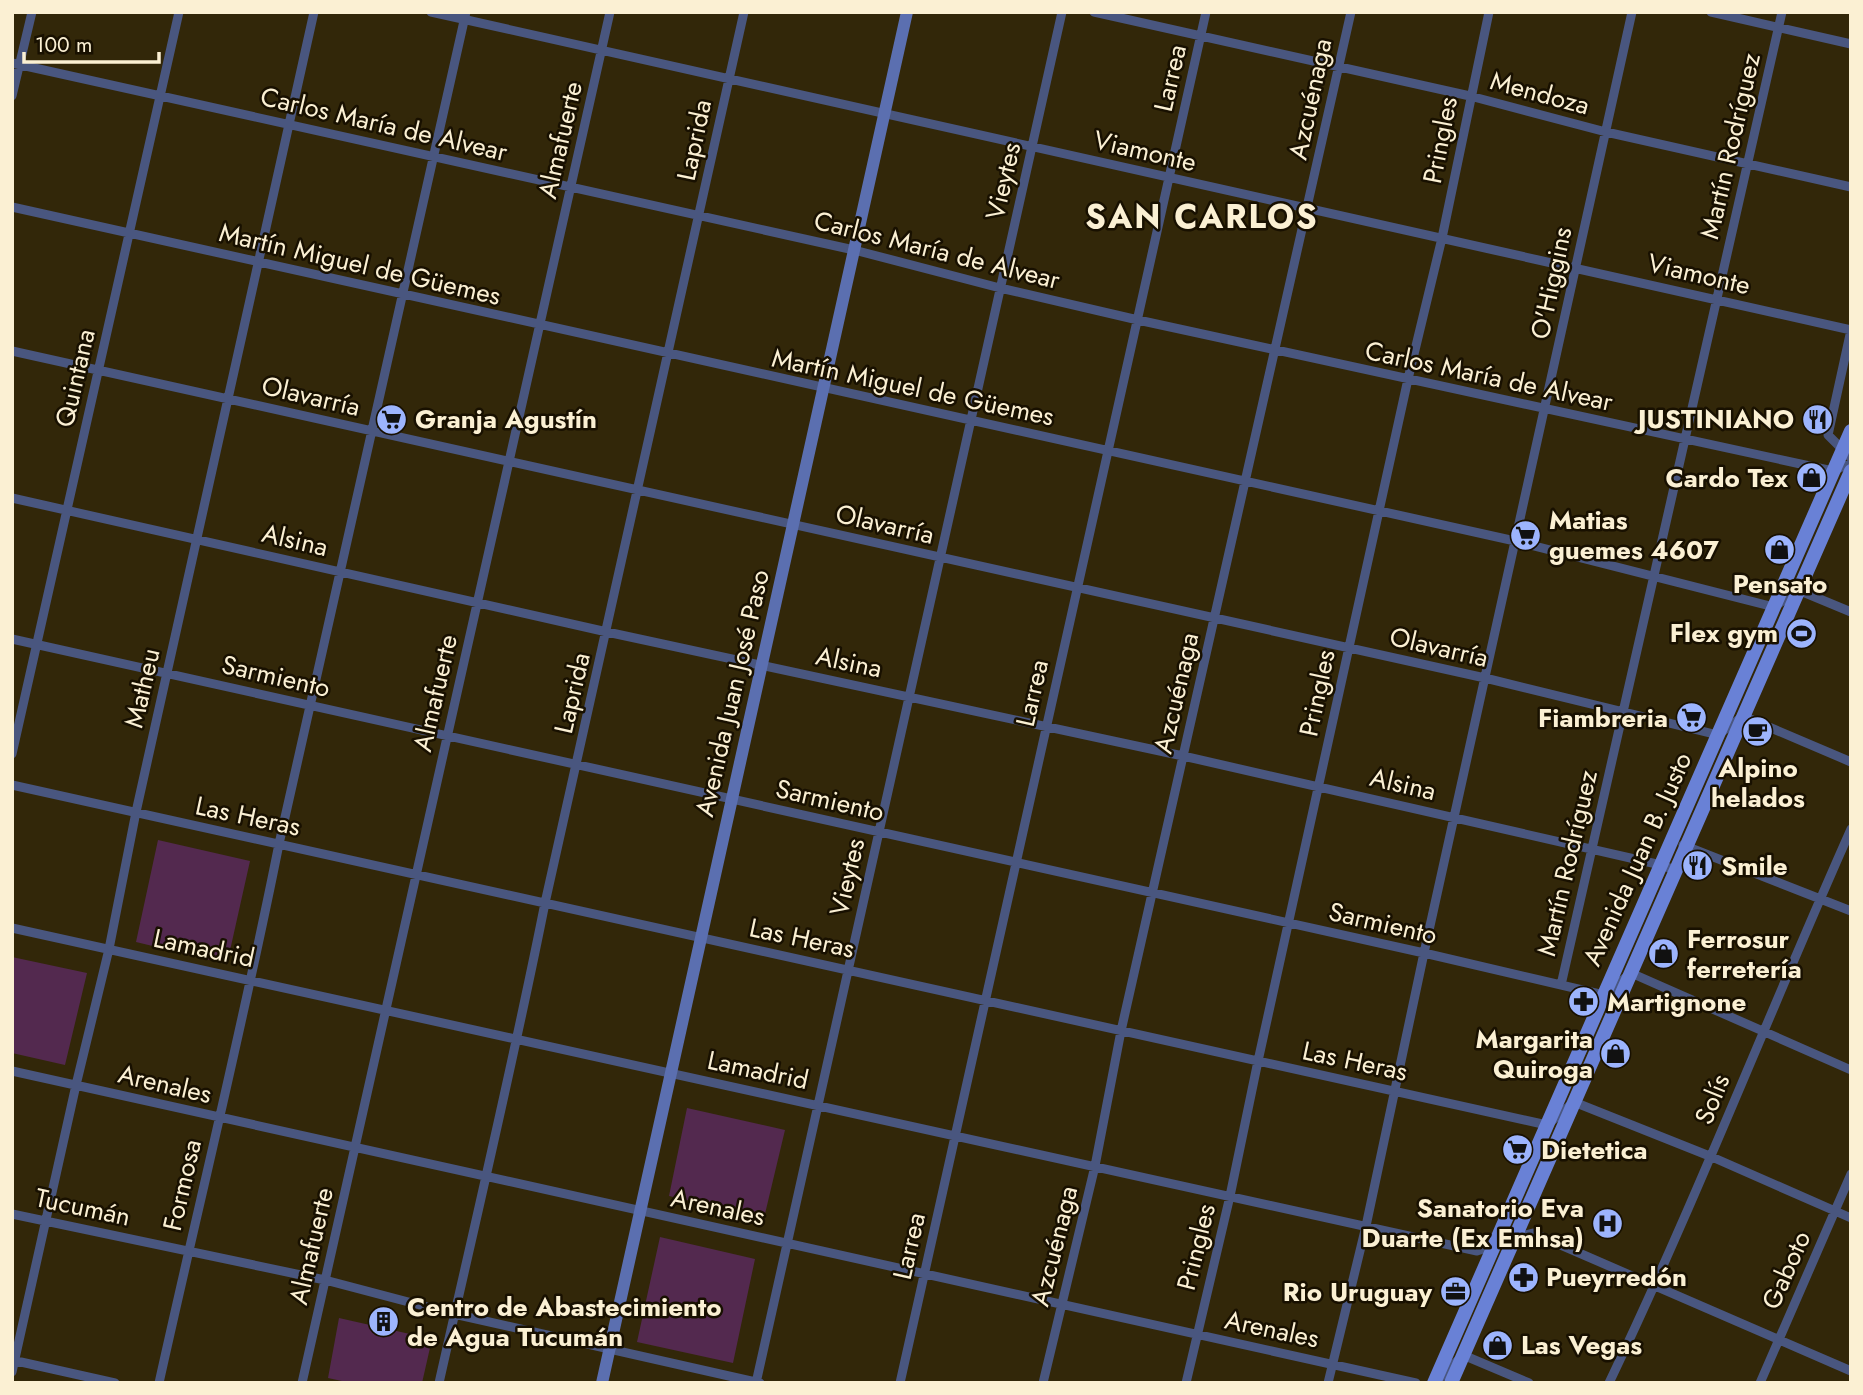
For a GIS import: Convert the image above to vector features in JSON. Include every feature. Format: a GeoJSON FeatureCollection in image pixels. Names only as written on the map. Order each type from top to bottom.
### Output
{"type":"FeatureCollection","features":[{"type":"Feature","properties":{"kind":"main road","name":"Avenida Juan José Paso"},"geometry":{"type":"LineString","coordinates":[[602,1383],[907,12]]}},
{"type":"Feature","properties":{"kind":"main road","name":"Avenida Juan B. Justo"},"geometry":{"type":"LineString","coordinates":[[1435,1383],[1833,471],[1847,454],[1851,431]]}},
{"type":"Feature","properties":{"kind":"main road","name":"Avenida Juan B. Justo"},"geometry":{"type":"LineString","coordinates":[[1451,1383],[1470,1357],[1514,1239],[1851,471]]}},
{"type":"Feature","properties":{"kind":"street"},"geometry":{"type":"LineString","coordinates":[[12,96],[16,64],[32,12]]}},
{"type":"Feature","properties":{"kind":"street","name":"Quintana"},"geometry":{"type":"LineString","coordinates":[[12,754],[179,12]]}},
{"type":"Feature","properties":{"kind":"street","name":"Matheu"},"geometry":{"type":"LineString","coordinates":[[12,1372],[109,949],[136,813],[314,12]]}},
{"type":"Feature","properties":{"kind":"street","name":"Viamonte"},"geometry":{"type":"LineString","coordinates":[[431,12],[465,16],[729,79],[1851,330]]}},
{"type":"Feature","properties":{"kind":"street","name":"Almafuerte"},"geometry":{"type":"LineString","coordinates":[[302,1383],[610,12]]}},
{"type":"Feature","properties":{"kind":"street","name":"Laprida"},"geometry":{"type":"LineString","coordinates":[[439,1383],[484,1176],[518,1039],[545,903],[744,12]]}},
{"type":"Feature","properties":{"kind":"street","name":"Vieytes"},"geometry":{"type":"LineString","coordinates":[[757,1382],[1062,12]]}},
{"type":"Feature","properties":{"kind":"street","name":"Mendoza"},"geometry":{"type":"LineString","coordinates":[[1094,12],[1470,96],[1606,132],[1851,187]]}},
{"type":"Feature","properties":{"kind":"street","name":"Larrea"},"geometry":{"type":"LineString","coordinates":[[900,1383],[1206,12]]}},
{"type":"Feature","properties":{"kind":"street","name":"Azcuénaga"},"geometry":{"type":"LineString","coordinates":[[1043,1383],[1095,1166],[1121,1031],[1351,12]]}},
{"type":"Feature","properties":{"kind":"street","name":"Pringles"},"geometry":{"type":"LineString","coordinates":[[1186,1383],[1230,1196],[1408,379],[1442,238],[1489,12]]}},
{"type":"Feature","properties":{"kind":"street","name":"O'Higgins"},"geometry":{"type":"LineString","coordinates":[[1328,1383],[1366,1226],[1632,12]]}},
{"type":"Feature","properties":{"kind":"street"},"geometry":{"type":"LineString","coordinates":[[1711,12],[1851,44]]}},
{"type":"Feature","properties":{"kind":"street","name":"Martín Rodríguez"},"geometry":{"type":"LineString","coordinates":[[1561,985],[1782,12]]}},
{"type":"Feature","properties":{"kind":"street","name":"Formosa"},"geometry":{"type":"LineString","coordinates":[[159,1383],[252,981],[279,844],[465,16]]}},
{"type":"Feature","properties":{"kind":"street","name":"Carlos María de Alvear"},"geometry":{"type":"LineString","coordinates":[[16,64],[854,250],[1000,288],[1275,351],[1833,471]]}},
{"type":"Feature","properties":{"kind":"street","name":"Martín Miguel de Güemes"},"geometry":{"type":"LineString","coordinates":[[12,207],[1515,541],[1774,607]]}},
{"type":"Feature","properties":{"kind":"street"},"geometry":{"type":"LineString","coordinates":[[1847,454],[1828,435],[1851,330]]}},
{"type":"Feature","properties":{"kind":"street","name":"Olavarría"},"geometry":{"type":"LineString","coordinates":[[12,351],[1485,678],[1718,735]]}},
{"type":"Feature","properties":{"kind":"street"},"geometry":{"type":"LineString","coordinates":[[1833,471],[1851,463]]}},
{"type":"Feature","properties":{"kind":"street","name":"Alsina"},"geometry":{"type":"LineString","coordinates":[[12,498],[607,632],[1318,786],[1675,870]]}},
{"type":"Feature","properties":{"kind":"street"},"geometry":{"type":"LineString","coordinates":[[1774,607],[1798,590],[1851,612]]}},
{"type":"Feature","properties":{"kind":"street","name":"Sarmiento"},"geometry":{"type":"LineString","coordinates":[[12,639],[1604,995]]}},
{"type":"Feature","properties":{"kind":"street"},"geometry":{"type":"LineString","coordinates":[[1718,735],[1743,716],[1851,762]]}},
{"type":"Feature","properties":{"kind":"street","name":"Las Heras"},"geometry":{"type":"LineString","coordinates":[[12,785],[1547,1125]]}},
{"type":"Feature","properties":{"kind":"street","name":"Solís"},"geometry":{"type":"LineString","coordinates":[[1609,1383],[1712,1157],[1762,1031],[1851,829]]}},
{"type":"Feature","properties":{"kind":"street"},"geometry":{"type":"LineString","coordinates":[[1672,840],[1851,911]]}},
{"type":"Feature","properties":{"kind":"street","name":"Lamadrid"},"geometry":{"type":"LineString","coordinates":[[12,928],[1477,1251],[1533,1233],[1851,1371]]}},
{"type":"Feature","properties":{"kind":"street"},"geometry":{"type":"LineString","coordinates":[[1604,995],[1631,973],[1851,1070]]}},
{"type":"Feature","properties":{"kind":"street","name":"Arenales"},"geometry":{"type":"LineString","coordinates":[[12,1071],[1416,1383]]}},
{"type":"Feature","properties":{"kind":"street"},"geometry":{"type":"LineString","coordinates":[[1547,1125],[1574,1102],[1712,1157],[1851,1218]]}},
{"type":"Feature","properties":{"kind":"street","name":"Gaboto"},"geometry":{"type":"LineString","coordinates":[[1760,1383],[1851,1174]]}},
{"type":"Feature","properties":{"kind":"street","name":"Tucumán"},"geometry":{"type":"LineString","coordinates":[[12,1214],[325,1280],[454,1314],[757,1382]]}},
{"type":"Feature","properties":{"kind":"street"},"geometry":{"type":"LineString","coordinates":[[1435,1383],[1470,1357],[1529,1383]]}},
{"type":"Feature","properties":{"kind":"street"},"geometry":{"type":"LineString","coordinates":[[14,1361],[115,1383]]}},
{"type":"Feature","properties":{"kind":"shaded area"},"geometry":{"type":"Polygon","coordinates":[[[158,840],[250,861],[227,964],[136,942],[158,840]]]}},
{"type":"Feature","properties":{"kind":"shaded area"},"geometry":{"type":"Polygon","coordinates":[[[12,957],[87,973],[65,1065],[12,1053],[12,957]]]}},
{"type":"Feature","properties":{"kind":"shaded area"},"geometry":{"type":"Polygon","coordinates":[[[687,1108],[785,1130],[764,1218],[669,1196],[687,1108]]]}},
{"type":"Feature","properties":{"kind":"shaded area"},"geometry":{"type":"Polygon","coordinates":[[[660,1237],[755,1259],[733,1363],[637,1342],[660,1237]]]}},
{"type":"Feature","properties":{"kind":"shaded area"},"geometry":{"type":"Polygon","coordinates":[[[339,1318],[432,1339],[422,1383],[351,1383],[328,1378],[339,1318]]]}},
{"type":"Feature","properties":{"kind":"place","name":"Granja Agustín"},"geometry":{"type":"Point","coordinates":[392,419]}},
{"type":"Feature","properties":{"kind":"place","name":"JUSTINIANO"},"geometry":{"type":"Point","coordinates":[1817,419]}},
{"type":"Feature","properties":{"kind":"place","name":"Cardo Tex"},"geometry":{"type":"Point","coordinates":[1811,478]}},
{"type":"Feature","properties":{"kind":"place","name":"Matias guemes 4607"},"geometry":{"type":"Point","coordinates":[1526,535]}},
{"type":"Feature","properties":{"kind":"place","name":"Pensato"},"geometry":{"type":"Point","coordinates":[1780,549]}},
{"type":"Feature","properties":{"kind":"place","name":"Flex gym"},"geometry":{"type":"Point","coordinates":[1801,633]}},
{"type":"Feature","properties":{"kind":"place","name":"Fiambreria"},"geometry":{"type":"Point","coordinates":[1691,718]}},
{"type":"Feature","properties":{"kind":"place","name":"Alpino helados"},"geometry":{"type":"Point","coordinates":[1758,732]}},
{"type":"Feature","properties":{"kind":"place","name":"Smile"},"geometry":{"type":"Point","coordinates":[1698,866]}},
{"type":"Feature","properties":{"kind":"place","name":"Ferrosur ferretería"},"geometry":{"type":"Point","coordinates":[1664,954]}},
{"type":"Feature","properties":{"kind":"place","name":"Martignone"},"geometry":{"type":"Point","coordinates":[1584,1002]}},
{"type":"Feature","properties":{"kind":"place","name":"Margarita Quiroga"},"geometry":{"type":"Point","coordinates":[1616,1054]}},
{"type":"Feature","properties":{"kind":"place","name":"Dietetica"},"geometry":{"type":"Point","coordinates":[1518,1150]}},
{"type":"Feature","properties":{"kind":"place","name":"Sanatorio Eva Duarte (Ex Emhsa)"},"geometry":{"type":"Point","coordinates":[1607,1223]}},
{"type":"Feature","properties":{"kind":"place","name":"Pueyrredón"},"geometry":{"type":"Point","coordinates":[1523,1277]}},
{"type":"Feature","properties":{"kind":"place","name":"Rio Uruguay"},"geometry":{"type":"Point","coordinates":[1455,1292]}},
{"type":"Feature","properties":{"kind":"place","name":"Centro de Abastecimiento de Agua Tucumán"},"geometry":{"type":"Point","coordinates":[384,1322]}},
{"type":"Feature","properties":{"kind":"place","name":"Las Vegas"},"geometry":{"type":"Point","coordinates":[1498,1345]}},
{"type":"Feature","properties":{"kind":"district","name":"SAN CARLOS"},"geometry":{"type":"Point","coordinates":[1202,216]}}]}
